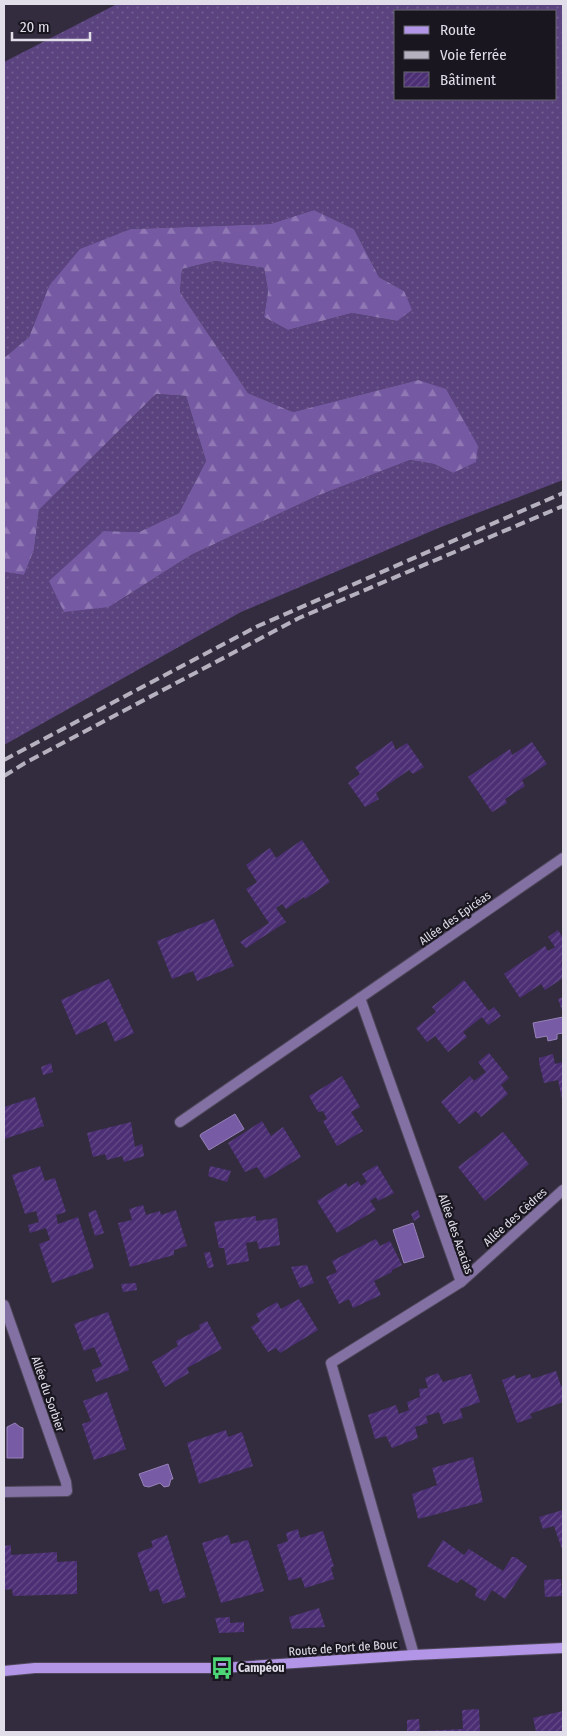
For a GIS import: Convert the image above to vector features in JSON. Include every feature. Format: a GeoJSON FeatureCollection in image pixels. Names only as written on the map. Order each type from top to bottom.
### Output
{"type":"FeatureCollection","features":[{"type":"Feature","properties":{"kind":"main road","name":"Route de Port de Bouc"},"geometry":{"type":"LineString","coordinates":[[4,1671],[35,1668],[222,1668],[414,1655],[563,1648]]}},
{"type":"Feature","properties":{"kind":"street","name":"Allée des Epicéas"},"geometry":{"type":"LineString","coordinates":[[360,998],[563,858]]}},
{"type":"Feature","properties":{"kind":"street"},"geometry":{"type":"LineString","coordinates":[[180,1122],[360,998]]}},
{"type":"Feature","properties":{"kind":"street","name":"Allée des Acacias"},"geometry":{"type":"LineString","coordinates":[[360,998],[461,1282],[331,1363],[414,1655]]}},
{"type":"Feature","properties":{"kind":"street","name":"Allée des Cèdres"},"geometry":{"type":"LineString","coordinates":[[461,1282],[563,1190]]}},
{"type":"Feature","properties":{"kind":"street","name":"Allée du Sorbier"},"geometry":{"type":"LineString","coordinates":[[4,1305],[66,1482],[67,1490],[4,1492]]}},
{"type":"Feature","properties":{"kind":"shaded area"},"geometry":{"type":"Polygon","coordinates":[[[117,4],[563,4],[563,480],[441,527],[241,612],[4,745],[4,572],[24,575],[34,550],[39,510],[156,394],[186,396],[206,461],[179,513],[139,532],[104,531],[109,607],[191,555],[317,496],[410,460],[434,464],[453,473],[418,380],[293,412],[248,393],[180,292],[182,269],[215,261],[264,268],[268,291],[264,317],[288,330],[352,313],[397,321],[404,291],[379,277],[354,229],[314,210],[270,224],[131,229],[49,286],[29,337],[4,358],[4,62],[117,4]]]}},
{"type":"Feature","properties":{"kind":"shaded area"},"geometry":{"type":"Polygon","coordinates":[[[563,1017],[563,1033],[557,1034],[557,1039],[548,1041],[547,1036],[536,1038],[533,1023],[563,1017]]]}},
{"type":"Feature","properties":{"kind":"shaded area"},"geometry":{"type":"Polygon","coordinates":[[[235,1114],[244,1129],[209,1150],[200,1136],[201,1134],[235,1114]]]}},
{"type":"Feature","properties":{"kind":"shaded area"},"geometry":{"type":"Polygon","coordinates":[[[413,1223],[424,1257],[404,1263],[393,1230],[413,1223]]]}},
{"type":"Feature","properties":{"kind":"shaded area"},"geometry":{"type":"Polygon","coordinates":[[[15,1423],[23,1428],[23,1458],[7,1458],[7,1427],[15,1423]]]}},
{"type":"Feature","properties":{"kind":"shaded area"},"geometry":{"type":"Polygon","coordinates":[[[168,1464],[173,1479],[171,1479],[169,1486],[164,1487],[160,1483],[149,1487],[144,1486],[139,1474],[168,1464]]]}},
{"type":"Feature","properties":{"kind":"green space"},"geometry":{"type":"Polygon","coordinates":[[[314,210],[354,229],[379,277],[404,291],[412,310],[397,321],[352,313],[288,330],[264,317],[268,291],[264,268],[215,261],[182,269],[180,292],[248,393],[293,412],[418,380],[446,389],[478,446],[476,462],[453,473],[434,464],[410,460],[317,496],[191,555],[109,607],[64,612],[49,581],[104,531],[139,532],[179,513],[206,461],[186,396],[156,394],[39,510],[34,550],[24,575],[4,572],[4,358],[29,337],[49,286],[80,249],[131,229],[270,224],[314,210]]]}},
{"type":"Feature","properties":{"kind":"building"},"geometry":{"type":"Polygon","coordinates":[[[392,741],[396,750],[407,743],[424,767],[413,774],[409,770],[376,793],[379,799],[365,807],[348,783],[360,774],[355,767],[392,741]]]}},
{"type":"Feature","properties":{"kind":"building"},"geometry":{"type":"Polygon","coordinates":[[[532,742],[547,764],[522,780],[525,786],[505,799],[507,803],[492,812],[468,777],[510,749],[512,755],[532,742]]]}},
{"type":"Feature","properties":{"kind":"building"},"geometry":{"type":"Polygon","coordinates":[[[302,840],[330,882],[286,909],[282,904],[276,908],[286,922],[246,948],[240,942],[269,923],[246,889],[257,882],[246,865],[270,848],[276,858],[302,840]]]}},
{"type":"Feature","properties":{"kind":"building"},"geometry":{"type":"Polygon","coordinates":[[[214,919],[234,966],[197,981],[193,971],[172,979],[157,941],[214,919]]]}},
{"type":"Feature","properties":{"kind":"building"},"geometry":{"type":"Polygon","coordinates":[[[558,930],[563,938],[563,960],[561,962],[563,965],[563,978],[545,990],[541,984],[520,998],[504,974],[545,946],[548,951],[555,947],[548,937],[558,930]]]}},
{"type":"Feature","properties":{"kind":"building"},"geometry":{"type":"Polygon","coordinates":[[[109,979],[134,1033],[115,1042],[106,1021],[76,1035],[61,1000],[109,979]]]}},
{"type":"Feature","properties":{"kind":"building"},"geometry":{"type":"Polygon","coordinates":[[[464,980],[489,1011],[494,1007],[501,1016],[488,1025],[482,1017],[463,1032],[467,1037],[448,1052],[435,1036],[427,1042],[416,1028],[436,1012],[432,1007],[464,980]]]}},
{"type":"Feature","properties":{"kind":"building"},"geometry":{"type":"Polygon","coordinates":[[[563,997],[563,1013],[558,999],[563,997]]]}},
{"type":"Feature","properties":{"kind":"building"},"geometry":{"type":"Polygon","coordinates":[[[489,1053],[509,1078],[501,1085],[508,1094],[481,1117],[476,1111],[459,1124],[441,1102],[470,1076],[474,1081],[486,1072],[478,1062],[489,1053]]]}},
{"type":"Feature","properties":{"kind":"building"},"geometry":{"type":"Polygon","coordinates":[[[553,1054],[555,1064],[563,1062],[563,1099],[558,1080],[544,1083],[539,1062],[539,1058],[553,1054]]]}},
{"type":"Feature","properties":{"kind":"building"},"geometry":{"type":"Polygon","coordinates":[[[51,1063],[53,1072],[43,1075],[41,1067],[51,1063]]]}},
{"type":"Feature","properties":{"kind":"building"},"geometry":{"type":"Polygon","coordinates":[[[342,1076],[360,1107],[351,1112],[363,1131],[337,1146],[323,1121],[327,1119],[323,1111],[318,1112],[309,1096],[342,1076]]]}},
{"type":"Feature","properties":{"kind":"building"},"geometry":{"type":"Polygon","coordinates":[[[35,1097],[44,1126],[4,1139],[4,1107],[35,1097]]]}},
{"type":"Feature","properties":{"kind":"building"},"geometry":{"type":"Polygon","coordinates":[[[262,1121],[271,1136],[283,1127],[301,1157],[265,1179],[257,1167],[245,1172],[228,1143],[262,1121]]]}},
{"type":"Feature","properties":{"kind":"building"},"geometry":{"type":"Polygon","coordinates":[[[131,1122],[135,1147],[142,1144],[144,1156],[124,1162],[122,1156],[107,1160],[105,1154],[93,1157],[87,1133],[131,1122]]]}},
{"type":"Feature","properties":{"kind":"building"},"geometry":{"type":"Polygon","coordinates":[[[503,1132],[529,1164],[485,1201],[458,1167],[503,1132]]]}},
{"type":"Feature","properties":{"kind":"building"},"geometry":{"type":"Polygon","coordinates":[[[377,1165],[394,1193],[378,1201],[376,1197],[370,1201],[376,1210],[337,1233],[317,1201],[346,1183],[348,1187],[358,1181],[361,1186],[367,1182],[362,1174],[377,1165]]]}},
{"type":"Feature","properties":{"kind":"building"},"geometry":{"type":"Polygon","coordinates":[[[40,1166],[45,1181],[55,1178],[66,1212],[56,1215],[58,1224],[78,1217],[94,1268],[52,1283],[39,1244],[50,1240],[46,1228],[30,1233],[28,1225],[39,1222],[36,1211],[25,1214],[12,1175],[40,1166]]]}},
{"type":"Feature","properties":{"kind":"building"},"geometry":{"type":"Polygon","coordinates":[[[210,1166],[231,1171],[227,1182],[208,1176],[210,1166]]]}},
{"type":"Feature","properties":{"kind":"building"},"geometry":{"type":"Polygon","coordinates":[[[143,1205],[146,1215],[160,1211],[161,1215],[176,1210],[187,1246],[174,1250],[174,1255],[130,1267],[118,1223],[132,1220],[129,1209],[143,1205]]]}},
{"type":"Feature","properties":{"kind":"building"},"geometry":{"type":"Polygon","coordinates":[[[96,1210],[104,1233],[95,1236],[88,1213],[96,1210]]]}},
{"type":"Feature","properties":{"kind":"building"},"geometry":{"type":"Polygon","coordinates":[[[418,1210],[420,1217],[414,1221],[411,1214],[418,1210]]]}},
{"type":"Feature","properties":{"kind":"building"},"geometry":{"type":"Polygon","coordinates":[[[256,1216],[256,1221],[277,1218],[280,1245],[259,1249],[257,1241],[246,1243],[249,1261],[227,1265],[224,1248],[219,1248],[214,1222],[256,1216]]]}},
{"type":"Feature","properties":{"kind":"building"},"geometry":{"type":"Polygon","coordinates":[[[376,1239],[380,1246],[390,1241],[402,1265],[374,1281],[381,1295],[353,1308],[349,1299],[339,1304],[326,1277],[337,1272],[332,1261],[376,1239]]]}},
{"type":"Feature","properties":{"kind":"building"},"geometry":{"type":"Polygon","coordinates":[[[210,1252],[214,1267],[208,1268],[204,1253],[210,1252]]]}},
{"type":"Feature","properties":{"kind":"building"},"geometry":{"type":"Polygon","coordinates":[[[307,1265],[314,1283],[300,1288],[291,1267],[307,1265]]]}},
{"type":"Feature","properties":{"kind":"building"},"geometry":{"type":"Polygon","coordinates":[[[136,1283],[137,1290],[123,1292],[121,1284],[136,1283]]]}},
{"type":"Feature","properties":{"kind":"building"},"geometry":{"type":"Polygon","coordinates":[[[299,1299],[318,1330],[280,1353],[276,1348],[268,1352],[251,1327],[260,1321],[256,1314],[277,1302],[281,1309],[299,1299]]]}},
{"type":"Feature","properties":{"kind":"building"},"geometry":{"type":"Polygon","coordinates":[[[108,1312],[129,1370],[96,1382],[92,1370],[102,1366],[94,1347],[84,1351],[74,1324],[108,1312]]]}},
{"type":"Feature","properties":{"kind":"building"},"geometry":{"type":"Polygon","coordinates":[[[207,1321],[222,1349],[187,1368],[189,1373],[165,1387],[152,1362],[178,1346],[176,1341],[200,1329],[199,1325],[207,1321]]]}},
{"type":"Feature","properties":{"kind":"building"},"geometry":{"type":"Polygon","coordinates":[[[556,1371],[561,1386],[563,1385],[563,1402],[530,1414],[532,1418],[517,1423],[502,1380],[515,1375],[516,1379],[530,1374],[532,1379],[556,1371]]]}},
{"type":"Feature","properties":{"kind":"building"},"geometry":{"type":"Polygon","coordinates":[[[438,1373],[443,1382],[471,1374],[480,1402],[460,1409],[463,1418],[443,1424],[439,1412],[426,1416],[428,1423],[415,1427],[418,1438],[392,1448],[386,1436],[375,1439],[368,1415],[396,1405],[399,1414],[409,1410],[407,1402],[420,1397],[419,1389],[428,1388],[425,1378],[438,1373]]]}},
{"type":"Feature","properties":{"kind":"building"},"geometry":{"type":"Polygon","coordinates":[[[107,1392],[126,1449],[94,1460],[82,1424],[91,1421],[83,1401],[107,1392]]]}},
{"type":"Feature","properties":{"kind":"building"},"geometry":{"type":"Polygon","coordinates":[[[226,1430],[228,1437],[242,1432],[253,1466],[199,1484],[187,1443],[226,1430]]]}},
{"type":"Feature","properties":{"kind":"building"},"geometry":{"type":"Polygon","coordinates":[[[473,1457],[483,1502],[418,1519],[412,1494],[437,1485],[432,1468],[473,1457]]]}},
{"type":"Feature","properties":{"kind":"building"},"geometry":{"type":"Polygon","coordinates":[[[563,1510],[563,1552],[554,1526],[543,1529],[539,1517],[563,1510]]]}},
{"type":"Feature","properties":{"kind":"building"},"geometry":{"type":"Polygon","coordinates":[[[298,1529],[300,1538],[323,1531],[334,1567],[331,1567],[334,1579],[305,1588],[301,1577],[289,1581],[277,1545],[288,1541],[286,1533],[298,1529]]]}},
{"type":"Feature","properties":{"kind":"building"},"geometry":{"type":"Polygon","coordinates":[[[167,1535],[186,1597],[163,1604],[158,1589],[150,1592],[137,1553],[153,1547],[151,1541],[167,1535]]]}},
{"type":"Feature","properties":{"kind":"building"},"geometry":{"type":"Polygon","coordinates":[[[228,1535],[231,1544],[248,1540],[264,1591],[221,1603],[202,1543],[228,1535]]]}},
{"type":"Feature","properties":{"kind":"building"},"geometry":{"type":"Polygon","coordinates":[[[443,1540],[464,1555],[469,1549],[503,1571],[512,1557],[515,1557],[527,1566],[505,1599],[492,1590],[485,1601],[475,1596],[477,1589],[461,1579],[457,1583],[427,1566],[443,1540]]]}},
{"type":"Feature","properties":{"kind":"building"},"geometry":{"type":"Polygon","coordinates":[[[11,1545],[11,1555],[57,1552],[57,1562],[77,1561],[77,1594],[13,1596],[12,1589],[4,1590],[4,1546],[11,1545]]]}},
{"type":"Feature","properties":{"kind":"building"},"geometry":{"type":"Polygon","coordinates":[[[561,1579],[562,1596],[545,1597],[544,1580],[561,1579]]]}},
{"type":"Feature","properties":{"kind":"building"},"geometry":{"type":"Polygon","coordinates":[[[319,1608],[325,1627],[292,1629],[289,1617],[319,1608]]]}},
{"type":"Feature","properties":{"kind":"building"},"geometry":{"type":"Polygon","coordinates":[[[230,1617],[230,1623],[244,1622],[244,1632],[219,1633],[215,1618],[230,1617]]]}},
{"type":"Feature","properties":{"kind":"building"},"geometry":{"type":"Polygon","coordinates":[[[479,1709],[480,1731],[423,1732],[463,1729],[462,1710],[479,1709]]]}},
{"type":"Feature","properties":{"kind":"building"},"geometry":{"type":"Polygon","coordinates":[[[563,1711],[563,1732],[536,1732],[533,1718],[563,1711]]]}},
{"type":"Feature","properties":{"kind":"building"},"geometry":{"type":"Polygon","coordinates":[[[419,1719],[420,1732],[407,1732],[407,1720],[419,1719]]]}},
{"type":"Feature","properties":{"kind":"railway"},"geometry":{"type":"LineString","coordinates":[[4,760],[258,626],[563,493]]}},
{"type":"Feature","properties":{"kind":"railway"},"geometry":{"type":"LineString","coordinates":[[4,776],[25,763],[299,618],[563,506]]}},
{"type":"Feature","properties":{"kind":"place","name":"Campéou"},"geometry":{"type":"Point","coordinates":[222,1668]}}]}
